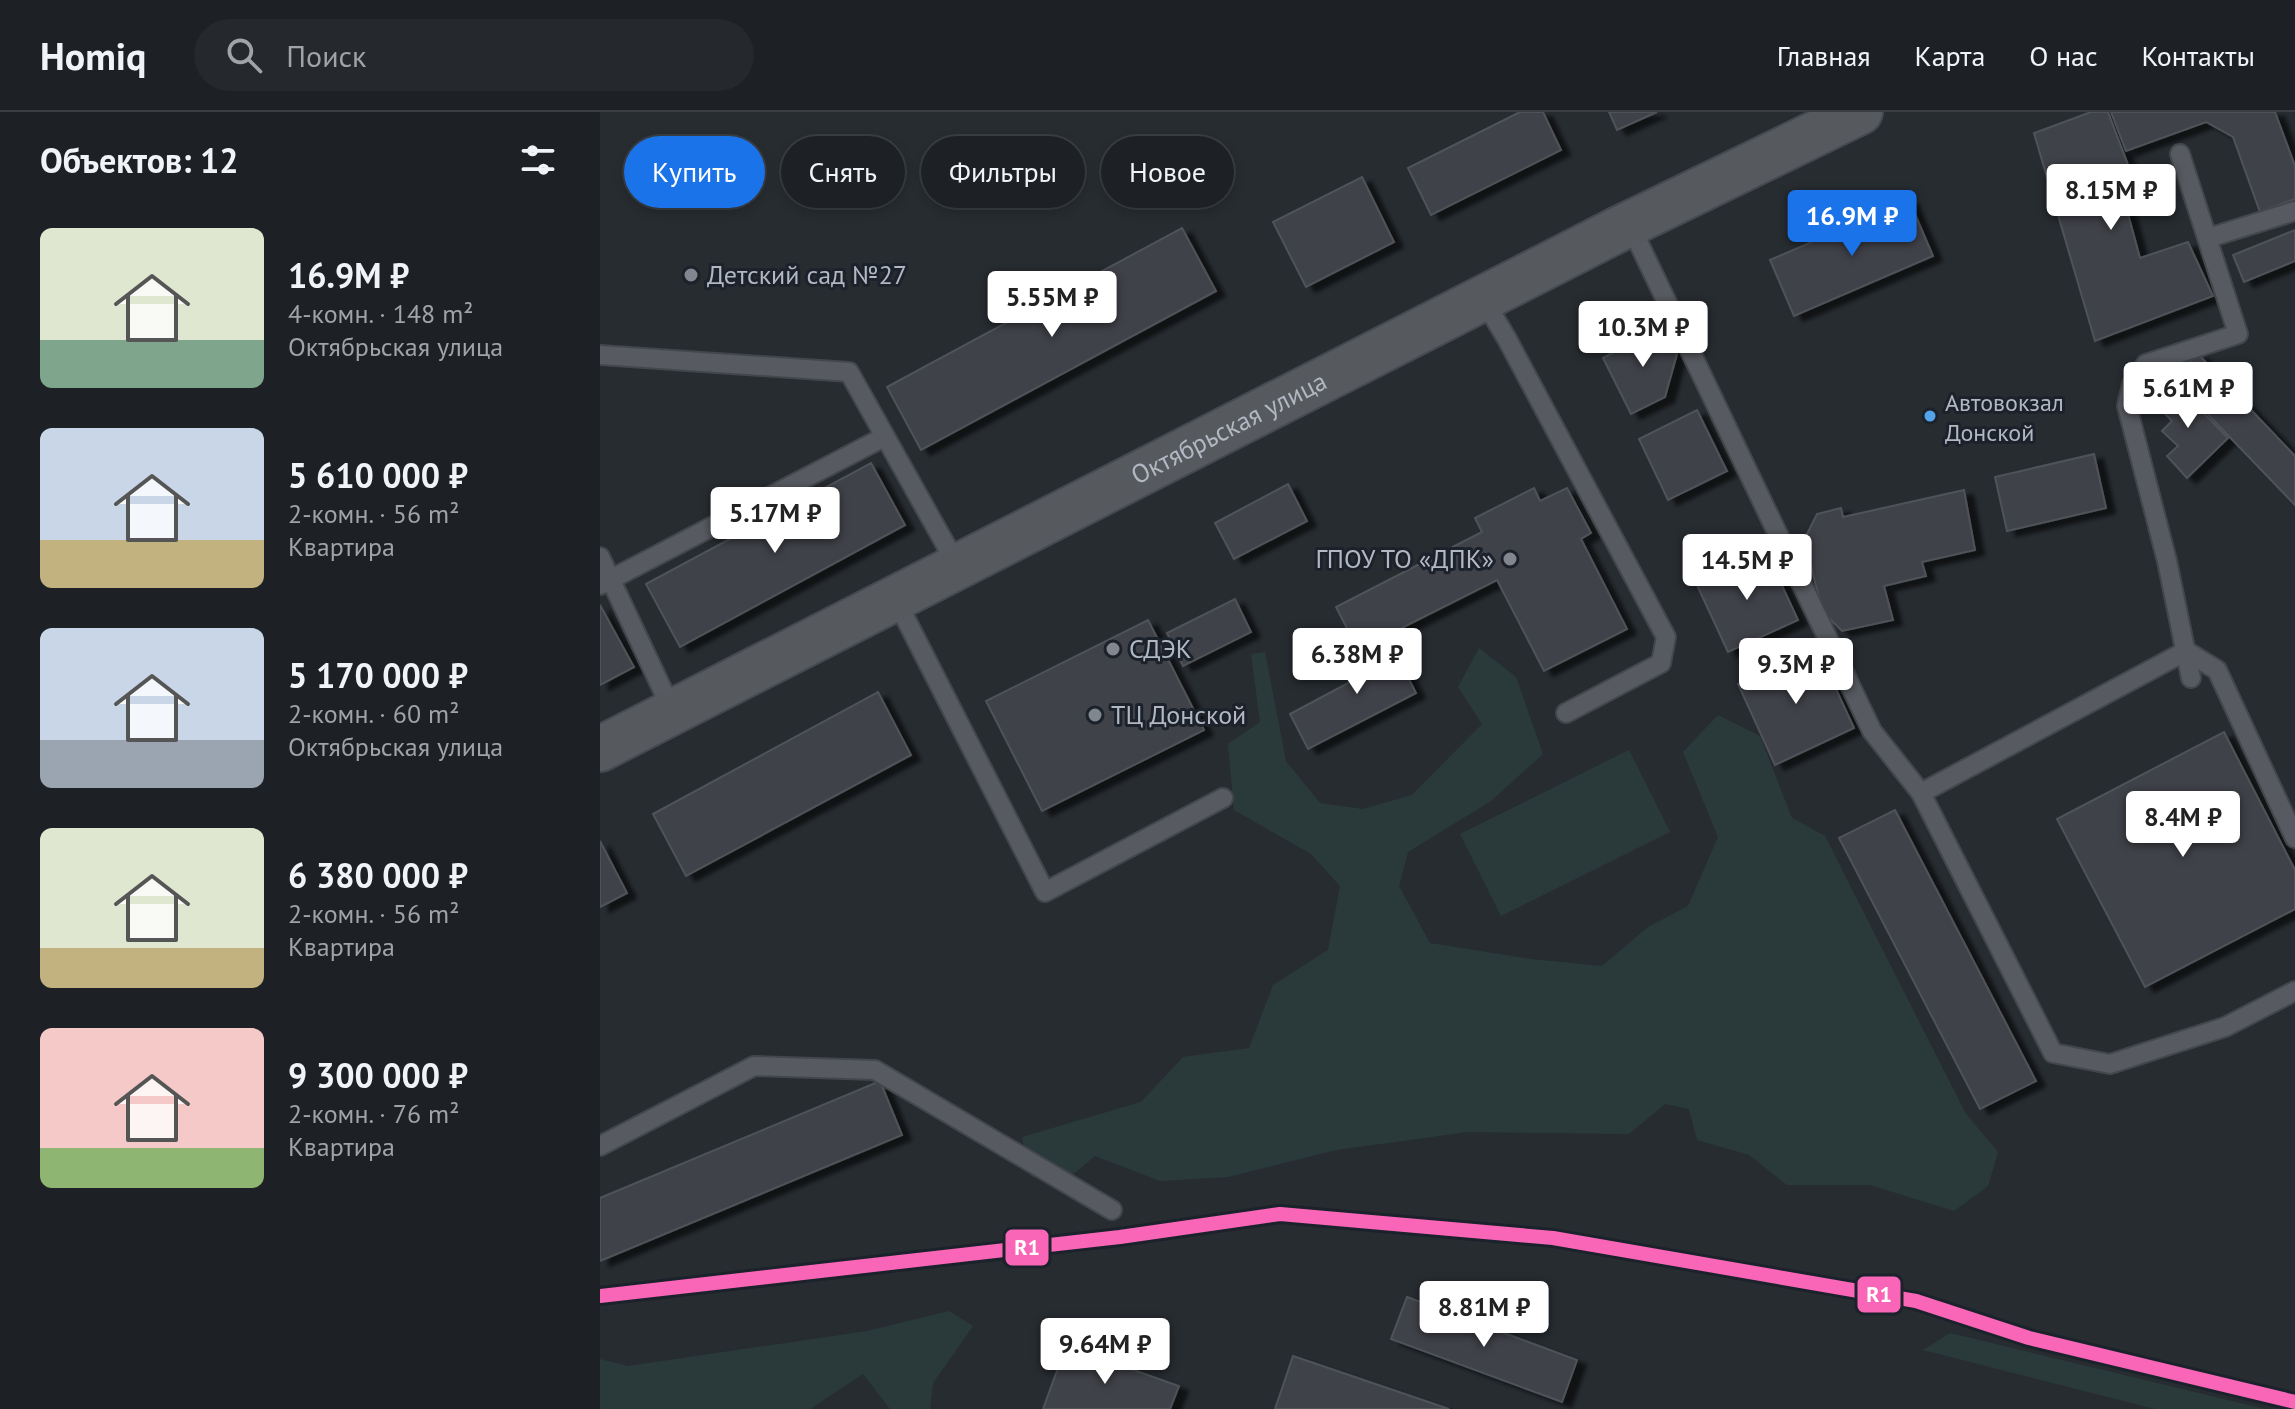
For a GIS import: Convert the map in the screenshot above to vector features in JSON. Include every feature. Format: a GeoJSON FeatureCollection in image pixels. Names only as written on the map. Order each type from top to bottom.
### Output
{"type":"FeatureCollection","features":[{"type":"Feature","properties":{"kind":"main road","name":"Октябрьская улица"},"geometry":{"type":"LineString","coordinates":[[600,749],[1483,299],[1860,112]]}},
{"type":"Feature","properties":{"kind":"lane"},"geometry":{"type":"LineString","coordinates":[[2180,154],[2238,334],[2146,364],[2132,384],[2127,406],[2167,561],[2191,678]]}},
{"type":"Feature","properties":{"kind":"lane"},"geometry":{"type":"LineString","coordinates":[[2208,238],[2295,211]]}},
{"type":"Feature","properties":{"kind":"lane"},"geometry":{"type":"LineString","coordinates":[[1630,225],[1872,731],[1921,793],[2053,1053],[2110,1064],[2225,1027],[2295,991]]}},
{"type":"Feature","properties":{"kind":"lane"},"geometry":{"type":"LineString","coordinates":[[1483,299],[1666,637],[1661,663],[1566,713]]}},
{"type":"Feature","properties":{"kind":"lane"},"geometry":{"type":"LineString","coordinates":[[600,355],[849,372],[957,565]]}},
{"type":"Feature","properties":{"kind":"lane"},"geometry":{"type":"LineString","coordinates":[[605,582],[884,437]]}},
{"type":"Feature","properties":{"kind":"lane"},"geometry":{"type":"LineString","coordinates":[[600,557],[605,582],[673,712]]}},
{"type":"Feature","properties":{"kind":"lane"},"geometry":{"type":"LineString","coordinates":[[895,598],[1045,892],[1223,798]]}},
{"type":"Feature","properties":{"kind":"lane"},"geometry":{"type":"LineString","coordinates":[[1921,793],[2186,651]]}},
{"type":"Feature","properties":{"kind":"lane"},"geometry":{"type":"LineString","coordinates":[[2186,651],[2217,670],[2295,838]]}},
{"type":"Feature","properties":{"kind":"lane"},"geometry":{"type":"LineString","coordinates":[[600,1146],[754,1066],[875,1070],[1112,1210]]}},
{"type":"Feature","properties":{"kind":"shaded area"},"geometry":{"type":"Polygon","coordinates":[[[1479,648],[1516,677],[1543,754],[1491,801],[1408,852],[1399,886],[1430,943],[1530,959],[1602,966],[1648,927],[1688,906],[1718,837],[1683,752],[1718,715],[1760,736],[1792,818],[1825,836],[1966,1114],[1998,1152],[1988,1186],[1954,1211],[1870,1185],[1787,1185],[1749,1155],[1697,1140],[1689,1109],[1665,1104],[1629,1134],[1468,1132],[1336,1150],[1228,1177],[1160,1181],[1095,1156],[1065,1181],[1031,1177],[1022,1137],[1141,1102],[1183,1057],[1249,1048],[1273,985],[1328,950],[1340,886],[1311,854],[1234,810],[1228,744],[1260,722],[1251,654],[1265,652],[1286,761],[1320,803],[1363,809],[1412,795],[1482,724],[1458,687],[1479,648]]]}},
{"type":"Feature","properties":{"kind":"shaded area"},"geometry":{"type":"Polygon","coordinates":[[[1629,750],[1670,832],[1501,916],[1460,834],[1629,750]]]}},
{"type":"Feature","properties":{"kind":"shaded area"},"geometry":{"type":"Polygon","coordinates":[[[949,1311],[973,1326],[933,1383],[930,1409],[890,1409],[863,1374],[810,1409],[600,1409],[600,1359],[628,1366],[867,1331],[949,1311]]]}},
{"type":"Feature","properties":{"kind":"shaded area"},"geometry":{"type":"Polygon","coordinates":[[[1950,1333],[2265,1409],[2155,1409],[1923,1350],[1950,1333]]]}},
{"type":"Feature","properties":{"kind":"building"},"geometry":{"type":"Polygon","coordinates":[[[1520,112],[1543,112],[1561,150],[1431,215],[1408,168],[1520,112]]]}},
{"type":"Feature","properties":{"kind":"building"},"geometry":{"type":"Polygon","coordinates":[[[1609,112],[1657,112],[1617,130],[1609,112]]]}},
{"type":"Feature","properties":{"kind":"building"},"geometry":{"type":"Polygon","coordinates":[[[2091,112],[2108,112],[2133,178],[2104,189],[2111,207],[2125,203],[2140,258],[2188,242],[2213,296],[2095,341],[2034,133],[2091,112]]]}},
{"type":"Feature","properties":{"kind":"building"},"geometry":{"type":"Polygon","coordinates":[[[2111,112],[2275,112],[2295,166],[2295,199],[2260,212],[2233,137],[2206,122],[2126,151],[2111,112]]]}},
{"type":"Feature","properties":{"kind":"building"},"geometry":{"type":"Polygon","coordinates":[[[1362,177],[1394,242],[1306,287],[1273,222],[1362,177]]]}},
{"type":"Feature","properties":{"kind":"building"},"geometry":{"type":"Polygon","coordinates":[[[1909,200],[1933,256],[1794,316],[1770,260],[1909,200]]]}},
{"type":"Feature","properties":{"kind":"building"},"geometry":{"type":"Polygon","coordinates":[[[1182,228],[1216,291],[921,450],[887,387],[1182,228]]]}},
{"type":"Feature","properties":{"kind":"building"},"geometry":{"type":"Polygon","coordinates":[[[2295,230],[2295,261],[2244,282],[2233,255],[2295,230]]]}},
{"type":"Feature","properties":{"kind":"building"},"geometry":{"type":"Polygon","coordinates":[[[1663,326],[1677,354],[1665,397],[1631,414],[1603,358],[1663,326]]]}},
{"type":"Feature","properties":{"kind":"building"},"geometry":{"type":"Polygon","coordinates":[[[2198,354],[2295,456],[2295,505],[2173,378],[2198,354]]]}},
{"type":"Feature","properties":{"kind":"building"},"geometry":{"type":"Polygon","coordinates":[[[2173,382],[2228,438],[2187,478],[2167,456],[2178,446],[2162,431],[2172,421],[2153,401],[2173,382]]]}},
{"type":"Feature","properties":{"kind":"building"},"geometry":{"type":"Polygon","coordinates":[[[1697,410],[1727,471],[1668,500],[1639,439],[1697,410]]]}},
{"type":"Feature","properties":{"kind":"building"},"geometry":{"type":"Polygon","coordinates":[[[2094,454],[2106,508],[2007,531],[1995,477],[2094,454]]]}},
{"type":"Feature","properties":{"kind":"building"},"geometry":{"type":"Polygon","coordinates":[[[871,463],[905,525],[680,647],[646,584],[871,463]]]}},
{"type":"Feature","properties":{"kind":"building"},"geometry":{"type":"Polygon","coordinates":[[[1288,484],[1307,521],[1234,559],[1215,523],[1288,484]]]}},
{"type":"Feature","properties":{"kind":"building","name":"ГПОУ ТО «ДПК»"},"geometry":{"type":"Polygon","coordinates":[[[1534,488],[1540,501],[1567,488],[1591,533],[1581,539],[1627,629],[1544,671],[1497,580],[1358,650],[1336,607],[1482,532],[1475,518],[1534,488]]]}},
{"type":"Feature","properties":{"kind":"building"},"geometry":{"type":"Polygon","coordinates":[[[1964,490],[1975,550],[1922,562],[1926,576],[1884,586],[1893,620],[1842,631],[1823,612],[1804,540],[1817,514],[1841,508],[1843,517],[1964,490]]]}},
{"type":"Feature","properties":{"kind":"building"},"geometry":{"type":"Polygon","coordinates":[[[1766,551],[1798,620],[1728,652],[1696,583],[1766,551]]]}},
{"type":"Feature","properties":{"kind":"building"},"geometry":{"type":"Polygon","coordinates":[[[1235,599],[1251,632],[1183,666],[1167,633],[1235,599]]]}},
{"type":"Feature","properties":{"kind":"building"},"geometry":{"type":"Polygon","coordinates":[[[600,605],[634,667],[600,685],[600,605]]]}},
{"type":"Feature","properties":{"kind":"building","name":"ТЦ Донской"},"geometry":{"type":"Polygon","coordinates":[[[1148,620],[1204,730],[1042,811],[986,701],[1148,620]]]}},
{"type":"Feature","properties":{"kind":"building"},"geometry":{"type":"Polygon","coordinates":[[[1387,636],[1416,693],[1308,749],[1290,714],[1369,672],[1358,650],[1387,636]]]}},
{"type":"Feature","properties":{"kind":"building"},"geometry":{"type":"Polygon","coordinates":[[[1817,648],[1854,728],[1775,765],[1738,684],[1817,648]]]}},
{"type":"Feature","properties":{"kind":"building"},"geometry":{"type":"Polygon","coordinates":[[[878,692],[911,755],[686,876],[653,814],[878,692]]]}},
{"type":"Feature","properties":{"kind":"building"},"geometry":{"type":"Polygon","coordinates":[[[2224,732],[2295,870],[2295,909],[2145,987],[2057,819],[2224,732]]]}},
{"type":"Feature","properties":{"kind":"building"},"geometry":{"type":"Polygon","coordinates":[[[1895,810],[2036,1081],[1980,1109],[1839,838],[1895,810]]]}},
{"type":"Feature","properties":{"kind":"building"},"geometry":{"type":"Polygon","coordinates":[[[600,841],[627,893],[600,907],[600,841]]]}},
{"type":"Feature","properties":{"kind":"building"},"geometry":{"type":"Polygon","coordinates":[[[880,1081],[902,1135],[600,1261],[600,1198],[880,1081]]]}},
{"type":"Feature","properties":{"kind":"building"},"geometry":{"type":"Polygon","coordinates":[[[1407,1297],[1577,1360],[1562,1402],[1391,1339],[1407,1297]]]}},
{"type":"Feature","properties":{"kind":"building"},"geometry":{"type":"Polygon","coordinates":[[[1066,1346],[1179,1386],[1170,1409],[1043,1409],[1066,1346]]]}},
{"type":"Feature","properties":{"kind":"building"},"geometry":{"type":"Polygon","coordinates":[[[1293,1356],[1449,1409],[1275,1409],[1293,1356]]]}},
{"type":"Feature","properties":{"kind":"transit line","name":"R1"},"geometry":{"type":"LineString","coordinates":[[600,1296],[1120,1237],[1280,1214],[1553,1238],[1916,1301],[2029,1338],[2295,1402]]}},
{"type":"Feature","properties":{"kind":"place","name":"Детский сад №27"},"geometry":{"type":"Point","coordinates":[691,275]}},
{"type":"Feature","properties":{"kind":"place","name":"Автовокзал Донской"},"geometry":{"type":"Point","coordinates":[1930,416]}},
{"type":"Feature","properties":{"kind":"place","name":"ГПОУ ТО «ДПК»"},"geometry":{"type":"Point","coordinates":[1510,559]}},
{"type":"Feature","properties":{"kind":"place","name":"СДЭК"},"geometry":{"type":"Point","coordinates":[1113,649]}},
{"type":"Feature","properties":{"kind":"place","name":"ТЦ Донской"},"geometry":{"type":"Point","coordinates":[1095,715]}}]}
